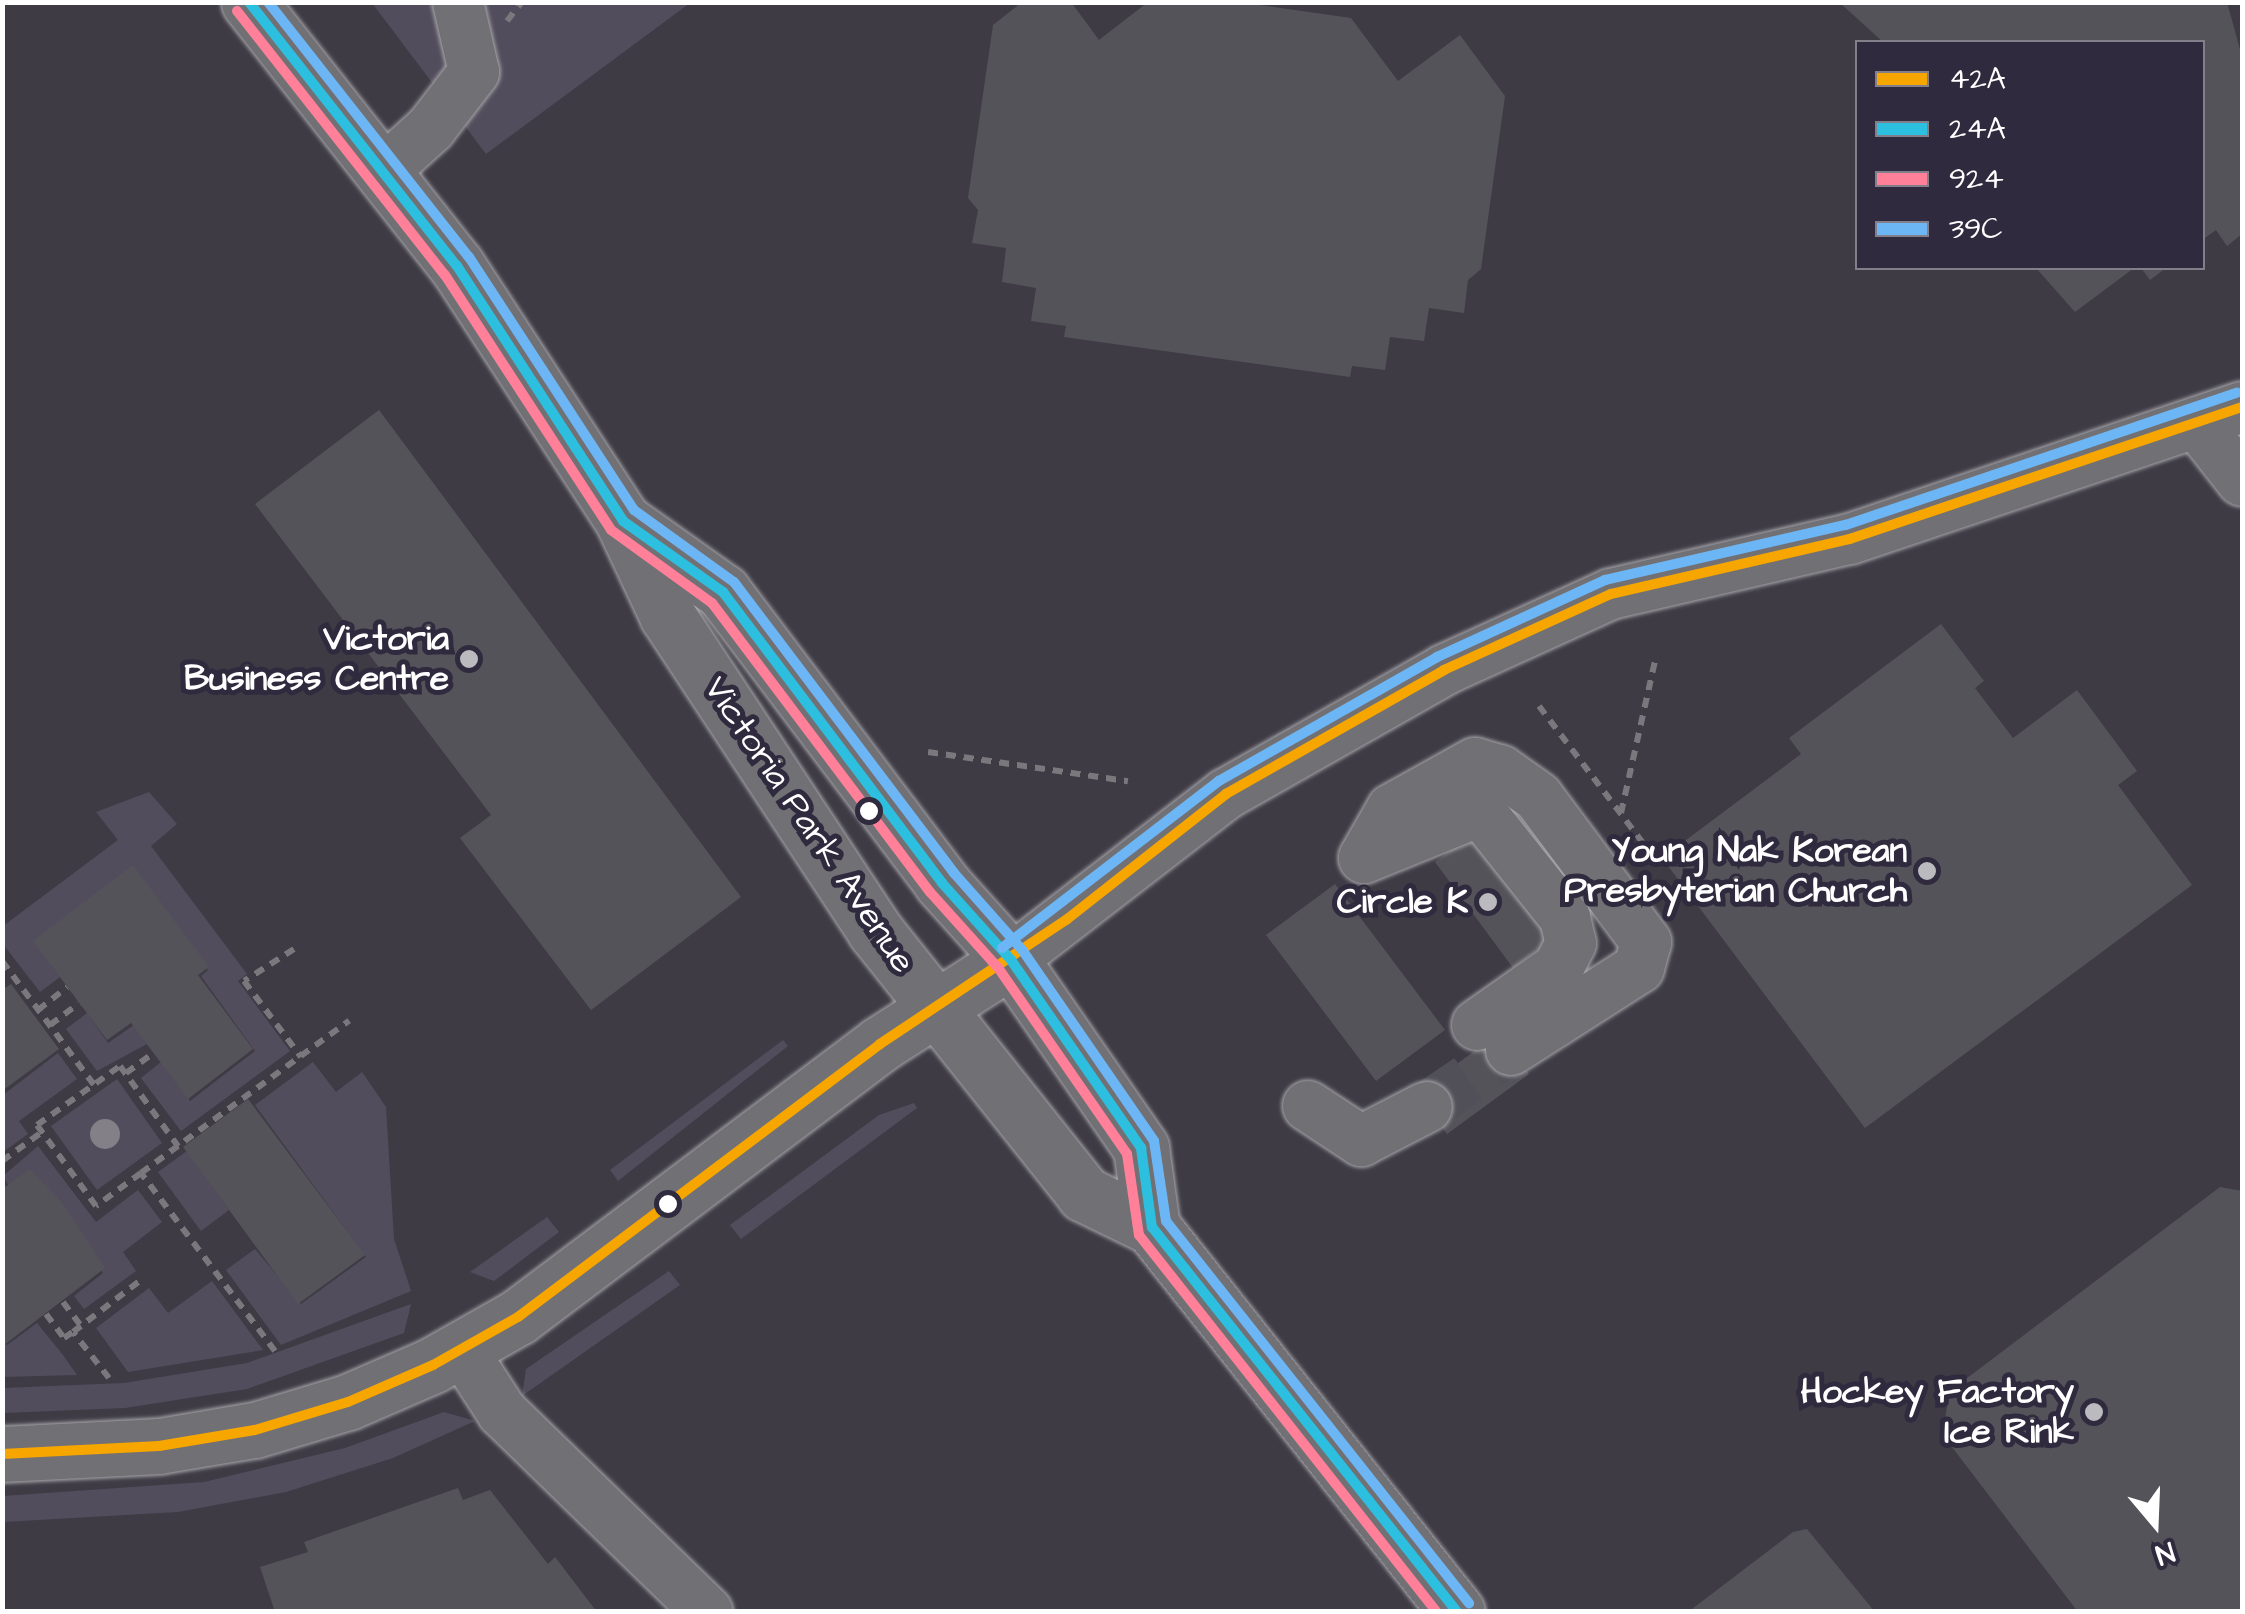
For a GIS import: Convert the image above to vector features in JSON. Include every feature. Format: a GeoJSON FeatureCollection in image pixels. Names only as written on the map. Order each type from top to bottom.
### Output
{"type":"FeatureCollection","features":[{"type":"Feature","properties":{"kind":"main road","name":"Victoria Park Avenue"},"geometry":{"type":"LineString","coordinates":[[249,2],[386,169],[457,266],[623,521],[667,615],[875,931],[1084,1194],[1152,1227],[1457,1612]]}},
{"type":"Feature","properties":{"kind":"main road","name":"Victoria Park Avenue"},"geometry":{"type":"LineString","coordinates":[[623,521],[723,592],[942,882],[1011,960],[1141,1148],[1152,1227]]}},
{"type":"Feature","properties":{"kind":"main road"},"geometry":{"type":"LineString","coordinates":[[2,1454],[159,1446],[255,1430],[348,1402],[462,1350],[518,1317],[880,1044],[1011,960]]}},
{"type":"Feature","properties":{"kind":"street"},"geometry":{"type":"LineString","coordinates":[[386,169],[430,128],[474,72],[458,2]]}},
{"type":"Feature","properties":{"kind":"street"},"geometry":{"type":"LineString","coordinates":[[1011,960],[1226,794],[1444,670],[1611,594],[1850,540],[2220,416],[2242,480]]}},
{"type":"Feature","properties":{"kind":"street"},"geometry":{"type":"LineString","coordinates":[[1475,763],[1500,770],[1538,796],[1646,942],[1639,968],[1494,1038],[1558,968],[1571,943],[1566,918],[1480,810],[1364,858],[1392,809],[1475,763]]}},
{"type":"Feature","properties":{"kind":"street"},"geometry":{"type":"LineString","coordinates":[[1308,1106],[1361,1141],[1427,1107]]}},
{"type":"Feature","properties":{"kind":"street"},"geometry":{"type":"LineString","coordinates":[[462,1350],[502,1412],[708,1612]]}},
{"type":"Feature","properties":{"kind":"path"},"geometry":{"type":"LineString","coordinates":[[1621,814],[1656,661]]}},
{"type":"Feature","properties":{"kind":"path"},"geometry":{"type":"LineString","coordinates":[[1540,706],[1650,852]]}},
{"type":"Feature","properties":{"kind":"path"},"geometry":{"type":"LineString","coordinates":[[928,752],[1128,781]]}},
{"type":"Feature","properties":{"kind":"path"},"geometry":{"type":"LineString","coordinates":[[294,948],[244,981],[300,1058]]}},
{"type":"Feature","properties":{"kind":"path"},"geometry":{"type":"LineString","coordinates":[[2,961],[94,1085]]}},
{"type":"Feature","properties":{"kind":"path"},"geometry":{"type":"LineString","coordinates":[[38,1010],[67,987]]}},
{"type":"Feature","properties":{"kind":"path"},"geometry":{"type":"LineString","coordinates":[[50,1025],[79,1003]]}},
{"type":"Feature","properties":{"kind":"path"},"geometry":{"type":"LineString","coordinates":[[178,1146],[120,1066],[37,1125],[96,1206],[349,1021]]}},
{"type":"Feature","properties":{"kind":"path"},"geometry":{"type":"LineString","coordinates":[[126,1073],[154,1053]]}},
{"type":"Feature","properties":{"kind":"path"},"geometry":{"type":"LineString","coordinates":[[2,1161],[42,1132]]}},
{"type":"Feature","properties":{"kind":"path"},"geometry":{"type":"LineString","coordinates":[[141,1173],[275,1351]]}},
{"type":"Feature","properties":{"kind":"path"},"geometry":{"type":"LineString","coordinates":[[46,1314],[64,1338],[142,1280]]}},
{"type":"Feature","properties":{"kind":"path"},"geometry":{"type":"LineString","coordinates":[[62,1302],[80,1326]]}},
{"type":"Feature","properties":{"kind":"path"},"geometry":{"type":"LineString","coordinates":[[73,1332],[109,1378]]}},
{"type":"Feature","properties":{"kind":"shaded area"},"geometry":{"type":"Polygon","coordinates":[[[372,3],[690,3],[486,154],[372,3]]]}},
{"type":"Feature","properties":{"kind":"shaded area"},"geometry":{"type":"Polygon","coordinates":[[[149,792],[177,824],[151,846],[247,974],[238,981],[290,1051],[181,1131],[141,1078],[161,1062],[190,1101],[255,1051],[201,976],[208,970],[133,871],[36,944],[60,977],[40,992],[3,944],[3,926],[118,840],[96,812],[149,792]]]}},
{"type":"Feature","properties":{"kind":"shaded area"},"geometry":{"type":"Polygon","coordinates":[[[87,1013],[108,1043],[134,1025],[147,1044],[97,1071],[66,1029],[87,1013]]]}},
{"type":"Feature","properties":{"kind":"shaded area"},"geometry":{"type":"Polygon","coordinates":[[[783,1040],[788,1046],[618,1181],[610,1170],[783,1040]]]}},
{"type":"Feature","properties":{"kind":"shaded area"},"geometry":{"type":"Polygon","coordinates":[[[58,1053],[77,1079],[19,1121],[28,1134],[3,1152],[3,1095],[58,1053]]]}},
{"type":"Feature","properties":{"kind":"shaded area"},"geometry":{"type":"Polygon","coordinates":[[[313,1062],[336,1092],[362,1072],[386,1107],[394,1239],[411,1291],[281,1345],[226,1270],[255,1249],[301,1304],[366,1257],[255,1105],[313,1062]]]}},
{"type":"Feature","properties":{"kind":"shaded area"},"geometry":{"type":"Polygon","coordinates":[[[117,1079],[162,1143],[97,1190],[51,1126],[117,1079]]]}},
{"type":"Feature","properties":{"kind":"shaded area"},"geometry":{"type":"Polygon","coordinates":[[[914,1103],[917,1108],[741,1239],[730,1225],[879,1115],[914,1103]]]}},
{"type":"Feature","properties":{"kind":"shaded area"},"geometry":{"type":"Polygon","coordinates":[[[38,1146],[96,1222],[138,1190],[162,1222],[123,1252],[136,1271],[84,1309],[74,1296],[103,1273],[28,1172],[9,1186],[3,1176],[38,1146]]]}},
{"type":"Feature","properties":{"kind":"shaded area"},"geometry":{"type":"Polygon","coordinates":[[[187,1151],[229,1210],[201,1231],[158,1172],[187,1151]]]}},
{"type":"Feature","properties":{"kind":"shaded area"},"geometry":{"type":"Polygon","coordinates":[[[547,1217],[559,1232],[494,1281],[470,1272],[547,1217]]]}},
{"type":"Feature","properties":{"kind":"shaded area"},"geometry":{"type":"Polygon","coordinates":[[[669,1271],[680,1285],[522,1396],[526,1369],[669,1271]]]}},
{"type":"Feature","properties":{"kind":"shaded area"},"geometry":{"type":"Polygon","coordinates":[[[212,1281],[263,1350],[128,1372],[96,1328],[149,1288],[168,1313],[212,1281]]]}},
{"type":"Feature","properties":{"kind":"shaded area"},"geometry":{"type":"Polygon","coordinates":[[[411,1304],[404,1333],[247,1389],[125,1408],[3,1413],[3,1388],[124,1383],[247,1363],[411,1304]]]}},
{"type":"Feature","properties":{"kind":"shaded area"},"geometry":{"type":"Polygon","coordinates":[[[37,1323],[77,1375],[3,1377],[2,1340],[7,1345],[37,1323]]]}},
{"type":"Feature","properties":{"kind":"shaded area"},"geometry":{"type":"Polygon","coordinates":[[[444,1412],[475,1421],[393,1458],[286,1492],[178,1512],[3,1522],[3,1496],[204,1482],[345,1448],[444,1412]]]}},
{"type":"Feature","properties":{"kind":"building"},"geometry":{"type":"Polygon","coordinates":[[[1022,2],[1071,2],[1099,40],[1148,2],[1238,2],[1351,18],[1398,81],[1460,35],[1505,96],[1481,269],[1468,280],[1464,313],[1429,308],[1424,341],[1390,337],[1385,370],[1352,366],[1350,377],[1064,337],[1066,326],[1031,321],[1036,288],[1002,282],[1006,248],[972,243],[978,210],[968,198],[993,25],[1022,2]]]}},
{"type":"Feature","properties":{"kind":"building"},"geometry":{"type":"Polygon","coordinates":[[[1839,2],[2227,2],[2242,57],[2242,234],[2227,246],[2216,230],[2205,238],[2205,40],[1881,40],[1839,2]]]}},
{"type":"Feature","properties":{"kind":"building"},"geometry":{"type":"Polygon","coordinates":[[[2038,270],[2131,270],[2075,312],[2038,270]]]}},
{"type":"Feature","properties":{"kind":"building"},"geometry":{"type":"Polygon","coordinates":[[[2142,270],[2163,270],[2150,280],[2142,270]]]}},
{"type":"Feature","properties":{"kind":"building","name":"Victoria Business Centre"},"geometry":{"type":"Polygon","coordinates":[[[379,410],[741,897],[591,1010],[460,838],[491,815],[255,504],[379,410]]]}},
{"type":"Feature","properties":{"kind":"building","name":"Young Nak Korean Presbyterian Church"},"geometry":{"type":"Polygon","coordinates":[[[1941,624],[1984,681],[1975,688],[2013,738],[2077,690],[2137,771],[2118,785],[2192,885],[1865,1128],[1662,858],[1801,754],[1789,738],[1941,624]]]}},
{"type":"Feature","properties":{"kind":"building"},"geometry":{"type":"Polygon","coordinates":[[[1486,824],[1564,930],[1513,968],[1435,862],[1486,824]]]}},
{"type":"Feature","properties":{"kind":"building"},"geometry":{"type":"Polygon","coordinates":[[[133,865],[209,967],[198,975],[253,1049],[188,1099],[131,1023],[107,1040],[33,941],[133,865]]]}},
{"type":"Feature","properties":{"kind":"building"},"geometry":{"type":"Polygon","coordinates":[[[1335,884],[1445,1030],[1376,1081],[1266,935],[1335,884]]]}},
{"type":"Feature","properties":{"kind":"building"},"geometry":{"type":"Polygon","coordinates":[[[11,984],[59,1049],[2,1091],[2,990],[11,984]]]}},
{"type":"Feature","properties":{"kind":"building"},"geometry":{"type":"Polygon","coordinates":[[[1499,1033],[1529,1074],[1447,1134],[1417,1093],[1499,1033]]]}},
{"type":"Feature","properties":{"kind":"building"},"geometry":{"type":"Polygon","coordinates":[[[248,1099],[365,1255],[298,1304],[183,1147],[248,1099]]]}},
{"type":"Feature","properties":{"kind":"building"},"geometry":{"type":"Polygon","coordinates":[[[30,1169],[63,1204],[105,1268],[4,1345],[2,1189],[30,1169]]]}},
{"type":"Feature","properties":{"kind":"building","name":"Hockey Factory Ice Rink"},"geometry":{"type":"Polygon","coordinates":[[[2220,1187],[2242,1191],[2242,1612],[2078,1612],[1942,1434],[1950,1391],[2220,1187]]]}},
{"type":"Feature","properties":{"kind":"building"},"geometry":{"type":"Polygon","coordinates":[[[458,1488],[463,1500],[490,1490],[548,1564],[555,1557],[597,1612],[275,1612],[260,1567],[308,1552],[304,1542],[458,1488]]]}},
{"type":"Feature","properties":{"kind":"building"},"geometry":{"type":"Polygon","coordinates":[[[1807,1529],[1875,1612],[1688,1612],[1793,1532],[1807,1529]]]}},
{"type":"Feature","properties":{"kind":"tunnel"},"geometry":{"type":"LineString","coordinates":[[1427,1107],[1511,1050]]}},
{"type":"Feature","properties":{"kind":"transit line","name":"24A"},"geometry":{"type":"LineString","coordinates":[[249,2],[457,266],[623,521],[723,592],[942,883],[1011,960],[1141,1148],[1152,1227],[1457,1612]]}},
{"type":"Feature","properties":{"kind":"transit line","name":"39C"},"geometry":{"type":"LineString","coordinates":[[268,2],[469,257],[634,510],[734,582],[954,873],[1023,951],[1154,1141],[1166,1221],[1469,1603]]}},
{"type":"Feature","properties":{"kind":"transit line","name":"924"},"geometry":{"type":"LineString","coordinates":[[237,11],[445,275],[611,530],[712,603],[930,892],[999,969],[1127,1154],[1139,1235],[1437,1612]]}},
{"type":"Feature","properties":{"kind":"transit line","name":"39C"},"geometry":{"type":"LineString","coordinates":[[1002,948],[1219,781],[1437,657],[1605,580],[1846,525],[2237,393]]}},
{"type":"Feature","properties":{"kind":"transit line","name":"42A"},"geometry":{"type":"LineString","coordinates":[[2,1454],[159,1446],[255,1430],[348,1402],[433,1365],[518,1317],[880,1044],[1066,920],[1226,794],[1444,670],[1611,594],[1850,539],[2242,407]]}},
{"type":"Feature","properties":{"kind":"place","name":"Victoria Business Centre"},"geometry":{"type":"Point","coordinates":[469,659]}},
{"type":"Feature","properties":{"kind":"place","name":"Young Nak Korean Presbyterian Church"},"geometry":{"type":"Point","coordinates":[1927,871]}},
{"type":"Feature","properties":{"kind":"place","name":"Circle K"},"geometry":{"type":"Point","coordinates":[1488,902]}},
{"type":"Feature","properties":{"kind":"place","name":"Hockey Factory Ice Rink"},"geometry":{"type":"Point","coordinates":[2094,1412]}}]}
